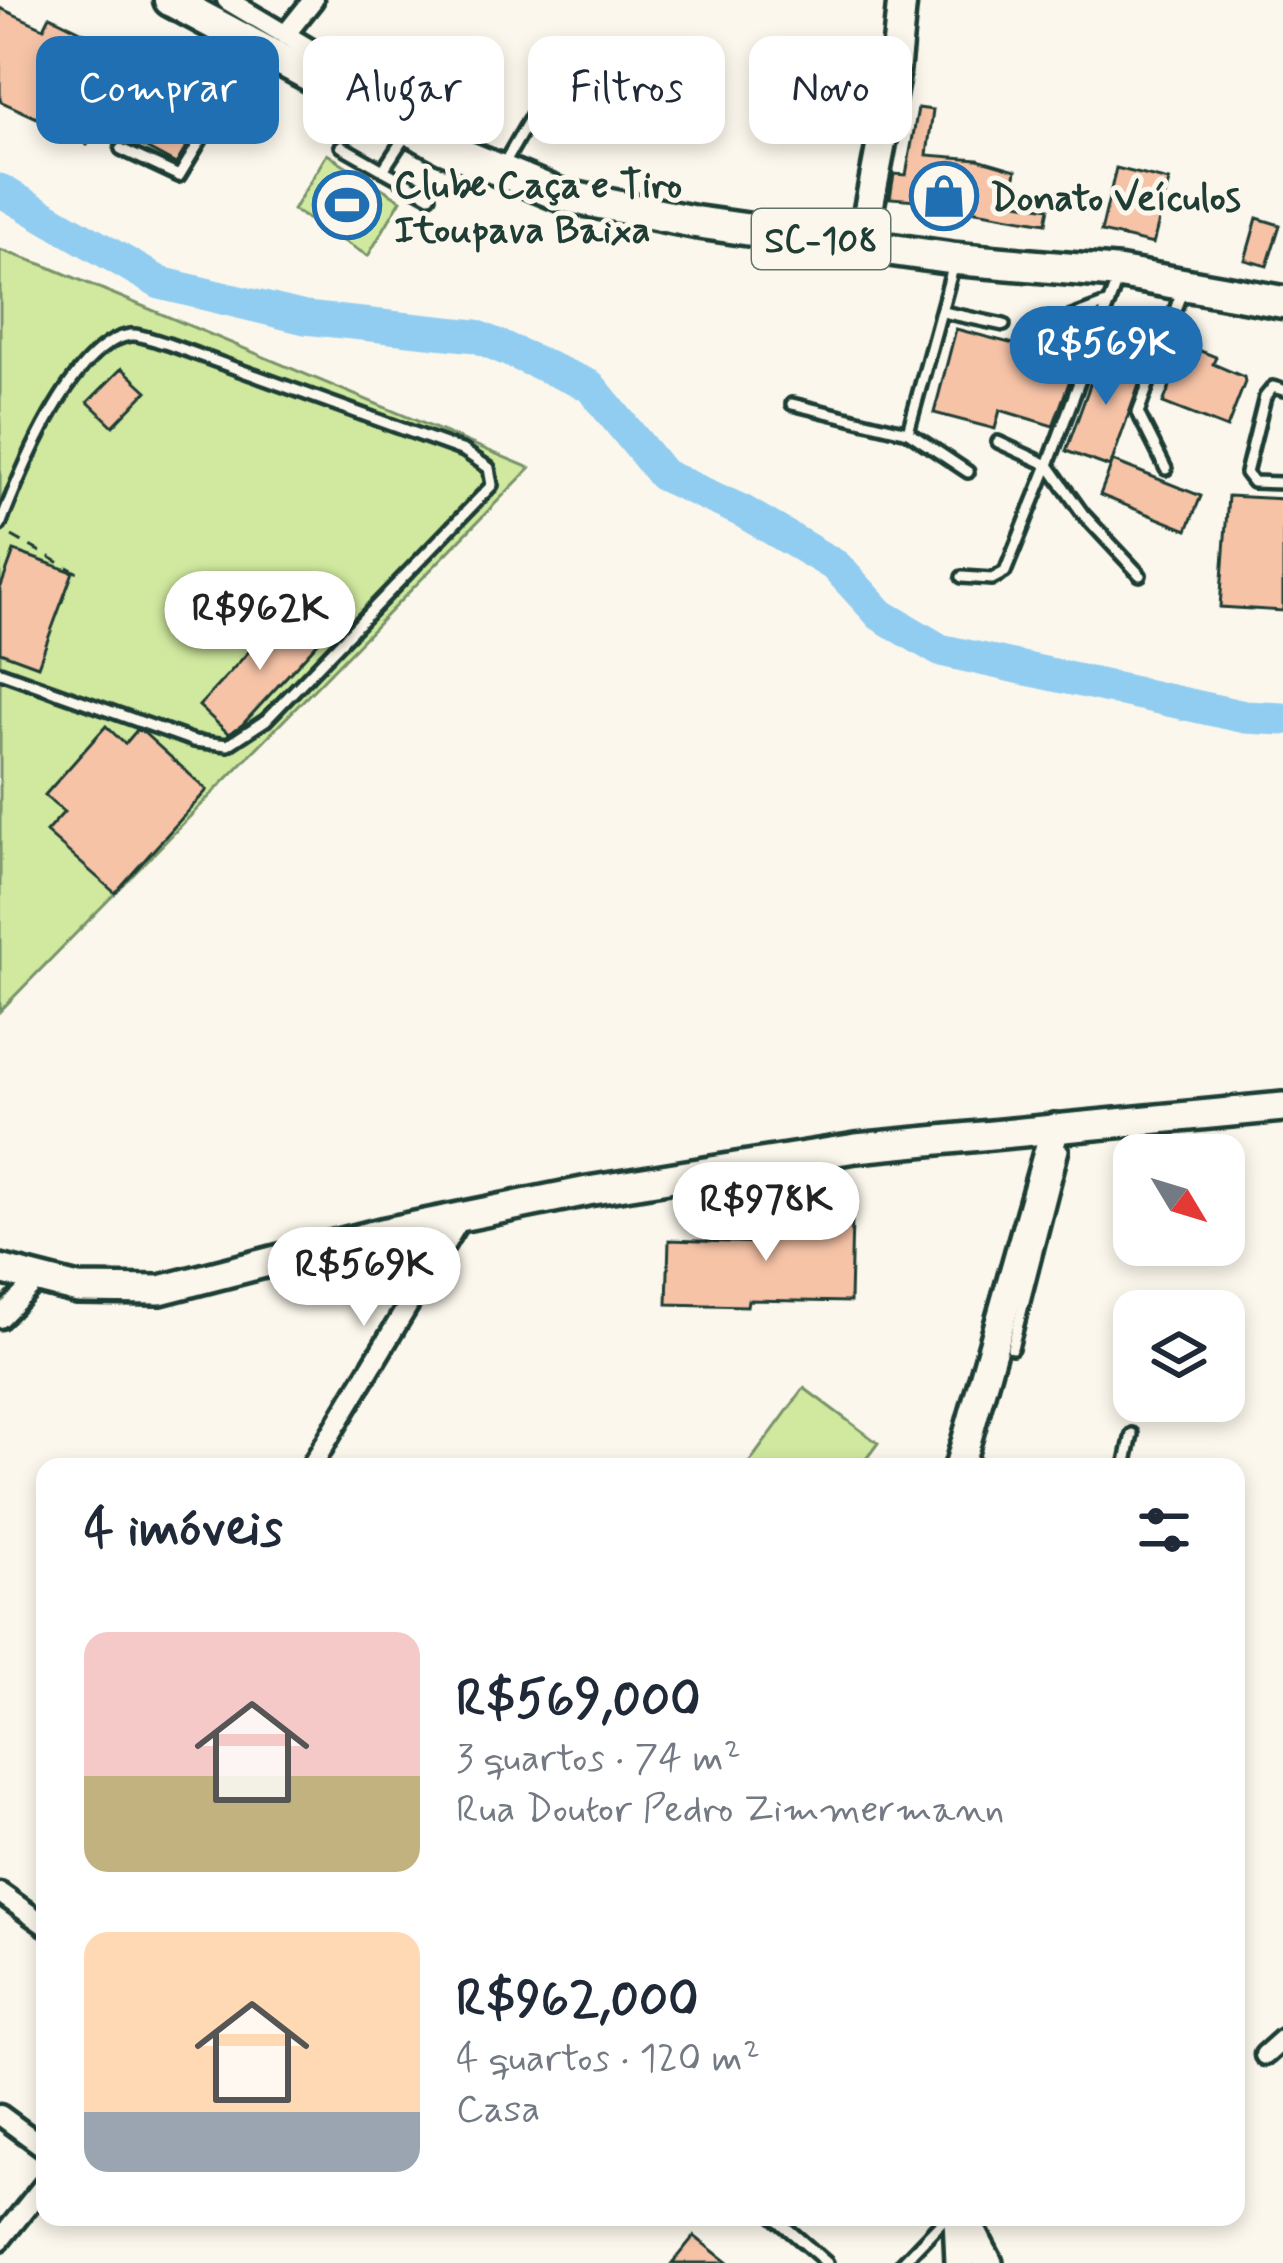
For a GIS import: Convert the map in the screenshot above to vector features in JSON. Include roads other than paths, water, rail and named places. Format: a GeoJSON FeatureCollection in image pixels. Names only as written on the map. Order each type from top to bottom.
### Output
{"type":"FeatureCollection","features":[{"type":"Feature","properties":{"kind":"main road","name":"SC-108"},"geometry":{"type":"LineString","coordinates":[[170,0],[261,36]]}},
{"type":"Feature","properties":{"kind":"main road","name":"SC-108"},"geometry":{"type":"LineString","coordinates":[[442,144],[560,196],[608,207],[956,259],[1120,273],[1283,302]]}},
{"type":"Feature","properties":{"kind":"street"},"geometry":{"type":"LineString","coordinates":[[227,0],[267,36]]}},
{"type":"Feature","properties":{"kind":"street"},"geometry":{"type":"LineString","coordinates":[[275,36],[314,0]]}},
{"type":"Feature","properties":{"kind":"street"},"geometry":{"type":"LineString","coordinates":[[862,243],[894,79],[902,0]]}},
{"type":"Feature","properties":{"kind":"street"},"geometry":{"type":"LineString","coordinates":[[0,1269],[36,1281],[103,1291],[160,1290],[381,1233],[588,1191],[856,1148],[1283,1107]]}},
{"type":"Feature","properties":{"kind":"street"},"geometry":{"type":"LineString","coordinates":[[961,1458],[1062,1128]]}},
{"type":"Feature","properties":{"kind":"street"},"geometry":{"type":"LineString","coordinates":[[316,1458],[461,1217]]}},
{"type":"Feature","properties":{"kind":"street"},"geometry":{"type":"LineString","coordinates":[[0,1318],[36,1281]]}},
{"type":"Feature","properties":{"kind":"street"},"geometry":{"type":"LineString","coordinates":[[0,1893],[36,1918]]}},
{"type":"Feature","properties":{"kind":"street"},"geometry":{"type":"LineString","coordinates":[[1264,2055],[1283,2039]]}},
{"type":"Feature","properties":{"kind":"street"},"geometry":{"type":"LineString","coordinates":[[0,2114],[36,2141]]}},
{"type":"Feature","properties":{"kind":"street"},"geometry":{"type":"LineString","coordinates":[[0,2240],[36,2195]]}},
{"type":"Feature","properties":{"kind":"street"},"geometry":{"type":"LineString","coordinates":[[960,2263],[961,2226]]}},
{"type":"Feature","properties":{"kind":"street"},"geometry":{"type":"LineString","coordinates":[[966,2226],[988,2263]]}},
{"type":"Feature","properties":{"kind":"lane"},"geometry":{"type":"LineString","coordinates":[[499,172],[528,122]]}},
{"type":"Feature","properties":{"kind":"lane"},"geometry":{"type":"LineString","coordinates":[[121,149],[179,176],[201,144]]}},
{"type":"Feature","properties":{"kind":"lane"},"geometry":{"type":"LineString","coordinates":[[383,170],[400,144]]}},
{"type":"Feature","properties":{"kind":"lane"},"geometry":{"type":"LineString","coordinates":[[341,146],[430,196]]}},
{"type":"Feature","properties":{"kind":"lane"},"geometry":{"type":"LineString","coordinates":[[908,432],[956,259]]}},
{"type":"Feature","properties":{"kind":"lane"},"geometry":{"type":"LineString","coordinates":[[962,577],[992,579],[1005,572],[1120,273]]}},
{"type":"Feature","properties":{"kind":"lane"},"geometry":{"type":"LineString","coordinates":[[1166,469],[1138,413],[1185,283]]}},
{"type":"Feature","properties":{"kind":"lane"},"geometry":{"type":"LineString","coordinates":[[1043,328],[1109,303]]}},
{"type":"Feature","properties":{"kind":"lane"},"geometry":{"type":"LineString","coordinates":[[943,311],[1004,325]]}},
{"type":"Feature","properties":{"kind":"lane"},"geometry":{"type":"LineString","coordinates":[[0,527],[33,441],[57,406],[94,353],[132,335],[169,344],[464,451],[489,468],[492,485],[266,720],[228,745],[194,741],[0,672]]}},
{"type":"Feature","properties":{"kind":"lane"},"geometry":{"type":"LineString","coordinates":[[1283,390],[1273,387],[1265,397],[1246,473],[1253,482],[1283,483]]}},
{"type":"Feature","properties":{"kind":"lane"},"geometry":{"type":"LineString","coordinates":[[792,404],[908,432],[968,472]]}},
{"type":"Feature","properties":{"kind":"lane"},"geometry":{"type":"LineString","coordinates":[[998,442],[1048,465],[1083,514],[1140,575]]}},
{"type":"Feature","properties":{"kind":"lane"},"geometry":{"type":"LineString","coordinates":[[1012,1348],[1062,1128]]}},
{"type":"Feature","properties":{"kind":"lane"},"geometry":{"type":"LineString","coordinates":[[1126,1458],[1132,1435]]}},
{"type":"Feature","properties":{"kind":"lane"},"geometry":{"type":"LineString","coordinates":[[784,2226],[827,2263]]}},
{"type":"Feature","properties":{"kind":"lane"},"geometry":{"type":"LineString","coordinates":[[902,2263],[937,2226]]}},
{"type":"Feature","properties":{"kind":"waterway"},"geometry":{"type":"LineString","coordinates":[[0,190],[160,283],[305,318],[476,336],[590,386],[663,475],[742,511],[836,566],[881,615],[940,650],[1245,717],[1283,719]]}},
{"type":"Feature","properties":{"kind":"place","name":"Donato Veículos"},"geometry":{"type":"Point","coordinates":[944,196]}},
{"type":"Feature","properties":{"kind":"place","name":"Clube Caça e Tiro Itoupava Baixa"},"geometry":{"type":"Point","coordinates":[347,205]}}]}
